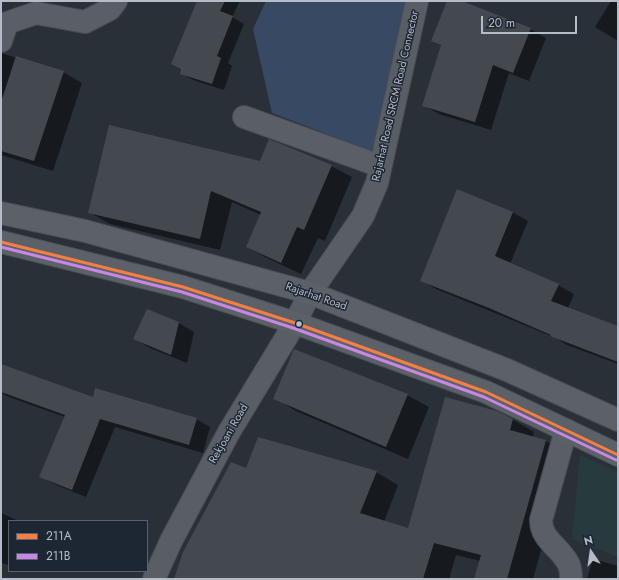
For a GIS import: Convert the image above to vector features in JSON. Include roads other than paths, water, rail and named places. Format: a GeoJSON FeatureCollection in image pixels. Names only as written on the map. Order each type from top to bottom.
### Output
{"type":"FeatureCollection","features":[{"type":"Feature","properties":{"kind":"main road","name":"Rajarhat Road"},"geometry":{"type":"LineString","coordinates":[[1,213],[92,233],[310,293],[507,370],[618,420]]}},
{"type":"Feature","properties":{"kind":"main road"},"geometry":{"type":"LineString","coordinates":[[1,242],[183,287],[296,323],[486,392],[618,455]]}},
{"type":"Feature","properties":{"kind":"street"},"geometry":{"type":"LineString","coordinates":[[3,28],[36,13],[84,22],[110,9],[116,1]]}},
{"type":"Feature","properties":{"kind":"street","name":"Rajarhat Road SRCM Road Connector"},"geometry":{"type":"LineString","coordinates":[[310,293],[363,216],[377,183],[417,1]]}},
{"type":"Feature","properties":{"kind":"street"},"geometry":{"type":"LineString","coordinates":[[244,117],[380,166]]}},
{"type":"Feature","properties":{"kind":"street","name":"Rekjoani Road"},"geometry":{"type":"LineString","coordinates":[[154,579],[171,541],[229,432],[296,323],[310,293]]}},
{"type":"Feature","properties":{"kind":"street"},"geometry":{"type":"LineString","coordinates":[[566,430],[541,524],[545,537],[568,563],[571,579]]}},
{"type":"Feature","properties":{"kind":"water"},"geometry":{"type":"Polygon","coordinates":[[[266,1],[405,1],[381,130],[371,151],[272,113],[253,29],[266,1]]]}}]}
